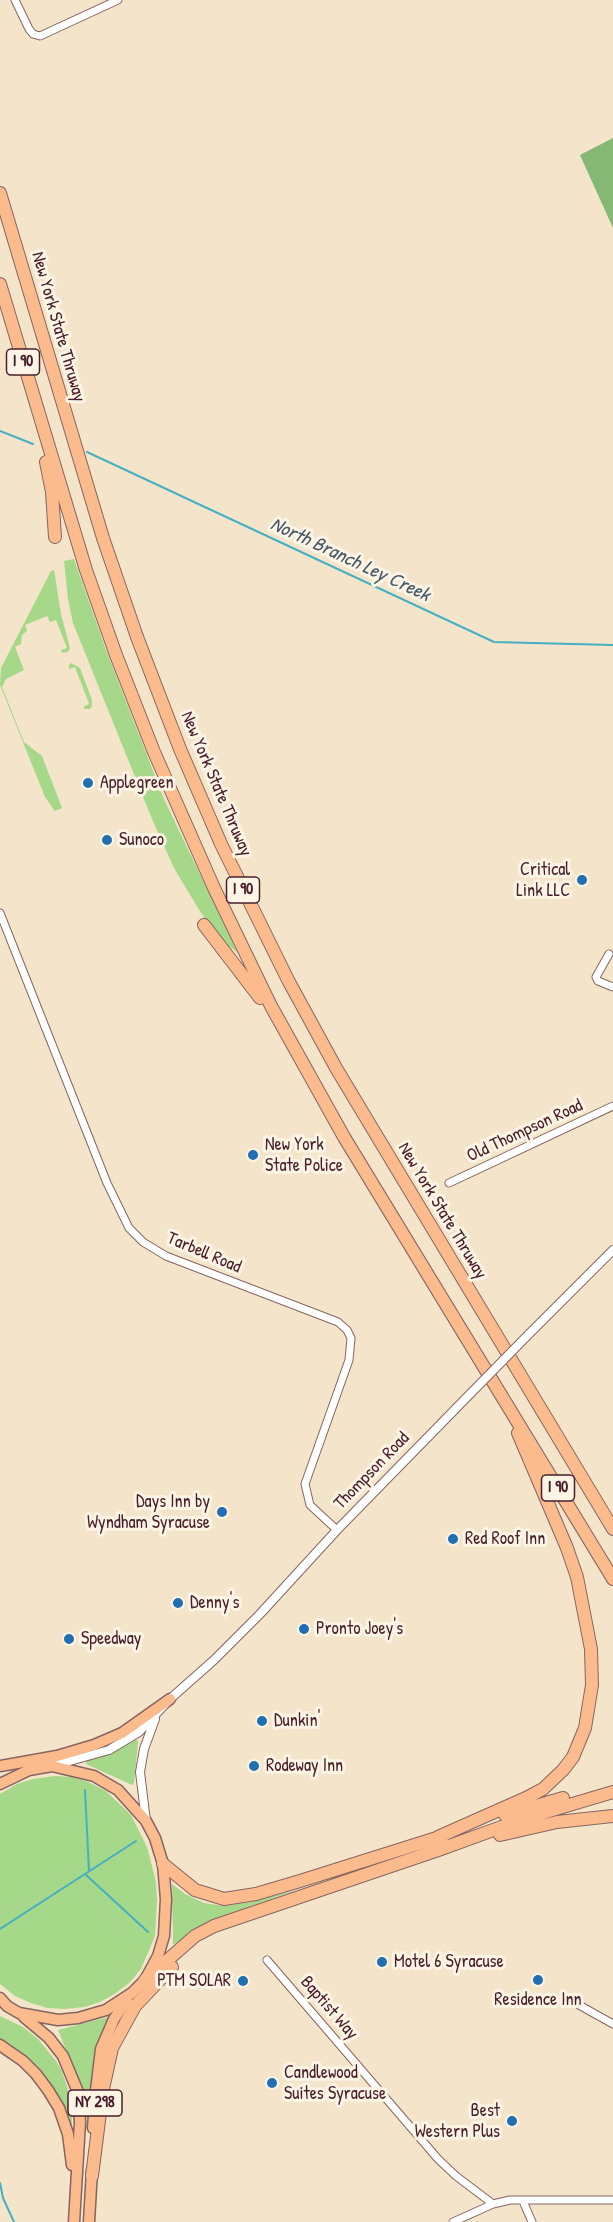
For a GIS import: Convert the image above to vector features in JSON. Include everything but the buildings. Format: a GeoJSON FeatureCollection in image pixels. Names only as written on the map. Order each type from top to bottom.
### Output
{"type":"FeatureCollection","features":[{"type":"Feature","properties":{"kind":"highway","name":"New York State Thruway"},"geometry":{"type":"LineString","coordinates":[[0,193],[103,538],[136,637],[180,749],[221,844],[278,961],[336,1068],[613,1529]]}},
{"type":"Feature","properties":{"kind":"highway","name":"I 90"},"geometry":{"type":"LineString","coordinates":[[0,284],[86,570],[116,655],[154,752],[214,888],[286,1033],[344,1137],[613,1579]]}},
{"type":"Feature","properties":{"kind":"highway"},"geometry":{"type":"LineString","coordinates":[[46,440],[46,460],[52,492],[55,537]]}},
{"type":"Feature","properties":{"kind":"highway"},"geometry":{"type":"LineString","coordinates":[[204,925],[243,973],[286,1033]]}},
{"type":"Feature","properties":{"kind":"highway"},"geometry":{"type":"LineString","coordinates":[[439,1843],[543,1789],[573,1757],[585,1728],[591,1685],[591,1649],[577,1577],[567,1548],[502,1397]]}},
{"type":"Feature","properties":{"kind":"highway"},"geometry":{"type":"LineString","coordinates":[[145,1980],[195,1936],[214,1926],[539,1804],[613,1783]]}},
{"type":"Feature","properties":{"kind":"highway"},"geometry":{"type":"LineString","coordinates":[[163,1864],[195,1890],[224,1899],[256,1893],[439,1843],[613,1792]]}},
{"type":"Feature","properties":{"kind":"highway"},"geometry":{"type":"LineString","coordinates":[[439,1843],[587,1818],[613,1816]]}},
{"type":"Feature","properties":{"kind":"highway"},"geometry":{"type":"LineString","coordinates":[[92,2176],[108,2060],[118,2036],[143,1996],[214,1926]]}},
{"type":"Feature","properties":{"kind":"main road"},"geometry":{"type":"LineString","coordinates":[[0,1766],[57,1756],[94,1745],[122,1733],[171,1699]]}},
{"type":"Feature","properties":{"kind":"main road","name":"NY 298"},"geometry":{"type":"LineString","coordinates":[[0,1772],[52,1766],[79,1771],[103,1781],[118,1790],[147,1821],[163,1864],[166,1923],[158,1956],[145,1980],[132,1993],[107,2033],[99,2060],[93,2118],[89,2222]]}},
{"type":"Feature","properties":{"kind":"main road"},"geometry":{"type":"LineString","coordinates":[[0,1784],[29,1770]]}},
{"type":"Feature","properties":{"kind":"main road"},"geometry":{"type":"LineString","coordinates":[[19,2013],[58,2020],[78,2019],[106,2010],[132,1993]]}},
{"type":"Feature","properties":{"kind":"main road","name":"NY 298"},"geometry":{"type":"LineString","coordinates":[[2,2003],[19,2013],[50,2038],[63,2056],[78,2092],[80,2122],[74,2222]]}},
{"type":"Feature","properties":{"kind":"main road"},"geometry":{"type":"LineString","coordinates":[[0,2045],[36,2074],[59,2108],[68,2134],[75,2199]]}},
{"type":"Feature","properties":{"kind":"street"},"geometry":{"type":"LineString","coordinates":[[15,0],[29,29],[36,36],[118,0]]}},
{"type":"Feature","properties":{"kind":"street","name":"Tarbell Road"},"geometry":{"type":"LineString","coordinates":[[0,913],[107,1183],[129,1228],[143,1242],[166,1256],[338,1322],[347,1330],[351,1338],[350,1360],[305,1484],[310,1505],[337,1530]]}},
{"type":"Feature","properties":{"kind":"street"},"geometry":{"type":"LineString","coordinates":[[609,954],[596,978],[613,987]]}},
{"type":"Feature","properties":{"kind":"street","name":"Old Thompson Road"},"geometry":{"type":"LineString","coordinates":[[449,1183],[613,1106]]}},
{"type":"Feature","properties":{"kind":"street","name":"Thompson Road"},"geometry":{"type":"LineString","coordinates":[[52,1766],[109,1750],[139,1732],[260,1614],[337,1530],[613,1250]]}},
{"type":"Feature","properties":{"kind":"street","name":"Thompson Road"},"geometry":{"type":"LineString","coordinates":[[147,1821],[140,1772],[144,1749],[156,1716]]}},
{"type":"Feature","properties":{"kind":"street","name":"Baptist Way"},"geometry":{"type":"LineString","coordinates":[[267,1960],[438,2159],[493,2204]]}},
{"type":"Feature","properties":{"kind":"street"},"geometry":{"type":"LineString","coordinates":[[579,2005],[613,2024]]}},
{"type":"Feature","properties":{"kind":"street"},"geometry":{"type":"LineString","coordinates":[[453,2222],[493,2204],[510,2200],[613,2200]]}},
{"type":"Feature","properties":{"kind":"street"},"geometry":{"type":"LineString","coordinates":[[523,2201],[532,2222]]}},
{"type":"Feature","properties":{"kind":"green space"},"geometry":{"type":"Polygon","coordinates":[[[613,138],[613,228],[580,155],[613,138]]]}},
{"type":"Feature","properties":{"kind":"green space"},"geometry":{"type":"Polygon","coordinates":[[[74,559],[106,650],[164,799],[237,952],[223,942],[201,913],[174,868],[152,819],[73,623],[64,561],[74,559]]]}},
{"type":"Feature","properties":{"kind":"green space"},"geometry":{"type":"Polygon","coordinates":[[[54,570],[61,614],[70,648],[68,652],[62,653],[61,650],[67,648],[56,620],[50,622],[47,616],[25,625],[27,631],[22,635],[21,644],[15,647],[24,670],[6,679],[2,687],[24,742],[42,756],[62,808],[55,811],[45,797],[0,685],[1,668],[51,571],[54,570]]]}},
{"type":"Feature","properties":{"kind":"green space"},"geometry":{"type":"Polygon","coordinates":[[[71,663],[80,668],[92,700],[90,709],[83,707],[89,704],[75,667],[69,669],[71,663]]]}},
{"type":"Feature","properties":{"kind":"green space"},"geometry":{"type":"Polygon","coordinates":[[[134,1740],[138,1742],[132,1785],[86,1764],[87,1760],[102,1757],[134,1740]]]}},
{"type":"Feature","properties":{"kind":"green space"},"geometry":{"type":"Polygon","coordinates":[[[55,1776],[72,1777],[106,1791],[131,1815],[147,1847],[156,1882],[157,1900],[155,1936],[141,1969],[130,1982],[100,2002],[65,2009],[48,2008],[31,2003],[15,1996],[0,1984],[0,1794],[17,1784],[55,1776]]]}},
{"type":"Feature","properties":{"kind":"green space"},"geometry":{"type":"Polygon","coordinates":[[[172,1884],[185,1894],[204,1903],[223,1906],[251,1902],[296,1890],[209,1921],[173,1945],[172,1884]]]}},
{"type":"Feature","properties":{"kind":"green space"},"geometry":{"type":"Polygon","coordinates":[[[0,2016],[23,2027],[38,2039],[56,2061],[68,2089],[72,2127],[56,2091],[44,2075],[21,2052],[0,2039],[0,2016]]]}},
{"type":"Feature","properties":{"kind":"green space"},"geometry":{"type":"Polygon","coordinates":[[[112,2016],[91,2118],[84,2118],[79,2082],[58,2030],[112,2016]]]}},
{"type":"Feature","properties":{"kind":"waterway","name":"North Branch Ley Creek"},"geometry":{"type":"LineString","coordinates":[[0,431],[33,444]]}},
{"type":"Feature","properties":{"kind":"waterway","name":"North Branch Ley Creek"},"geometry":{"type":"LineString","coordinates":[[87,452],[494,642],[613,645]]}},
{"type":"Feature","properties":{"kind":"waterway"},"geometry":{"type":"LineString","coordinates":[[85,1790],[89,1871]]}},
{"type":"Feature","properties":{"kind":"waterway"},"geometry":{"type":"LineString","coordinates":[[0,1929],[136,1841]]}},
{"type":"Feature","properties":{"kind":"waterway"},"geometry":{"type":"LineString","coordinates":[[85,1874],[148,1932]]}},
{"type":"Feature","properties":{"kind":"waterway"},"geometry":{"type":"LineString","coordinates":[[0,2183],[3,2198],[14,2222]]}},
{"type":"Feature","properties":{"kind":"place","name":"Applegreen"},"geometry":{"type":"Point","coordinates":[88,783]}},
{"type":"Feature","properties":{"kind":"place","name":"Sunoco"},"geometry":{"type":"Point","coordinates":[107,840]}},
{"type":"Feature","properties":{"kind":"place","name":"Critical Link LLC"},"geometry":{"type":"Point","coordinates":[582,880]}},
{"type":"Feature","properties":{"kind":"place","name":"New York State Police"},"geometry":{"type":"Point","coordinates":[253,1155]}},
{"type":"Feature","properties":{"kind":"place","name":"Days Inn by Wyndham Syracuse"},"geometry":{"type":"Point","coordinates":[222,1512]}},
{"type":"Feature","properties":{"kind":"place","name":"Red Roof Inn"},"geometry":{"type":"Point","coordinates":[453,1539]}},
{"type":"Feature","properties":{"kind":"place","name":"Denny's"},"geometry":{"type":"Point","coordinates":[178,1603]}},
{"type":"Feature","properties":{"kind":"place","name":"Pronto Joey's"},"geometry":{"type":"Point","coordinates":[304,1629]}},
{"type":"Feature","properties":{"kind":"place","name":"Speedway"},"geometry":{"type":"Point","coordinates":[69,1639]}},
{"type":"Feature","properties":{"kind":"place","name":"Dunkin'"},"geometry":{"type":"Point","coordinates":[262,1721]}},
{"type":"Feature","properties":{"kind":"place","name":"Rodeway Inn"},"geometry":{"type":"Point","coordinates":[254,1766]}},
{"type":"Feature","properties":{"kind":"place","name":"Motel 6 Syracuse"},"geometry":{"type":"Point","coordinates":[382,1962]}},
{"type":"Feature","properties":{"kind":"place","name":"Residence Inn"},"geometry":{"type":"Point","coordinates":[538,1980]}},
{"type":"Feature","properties":{"kind":"place","name":"PTM SOLAR"},"geometry":{"type":"Point","coordinates":[243,1981]}},
{"type":"Feature","properties":{"kind":"place","name":"Candlewood Suites Syracuse"},"geometry":{"type":"Point","coordinates":[272,2083]}},
{"type":"Feature","properties":{"kind":"place","name":"Best Western Plus"},"geometry":{"type":"Point","coordinates":[512,2121]}}]}
